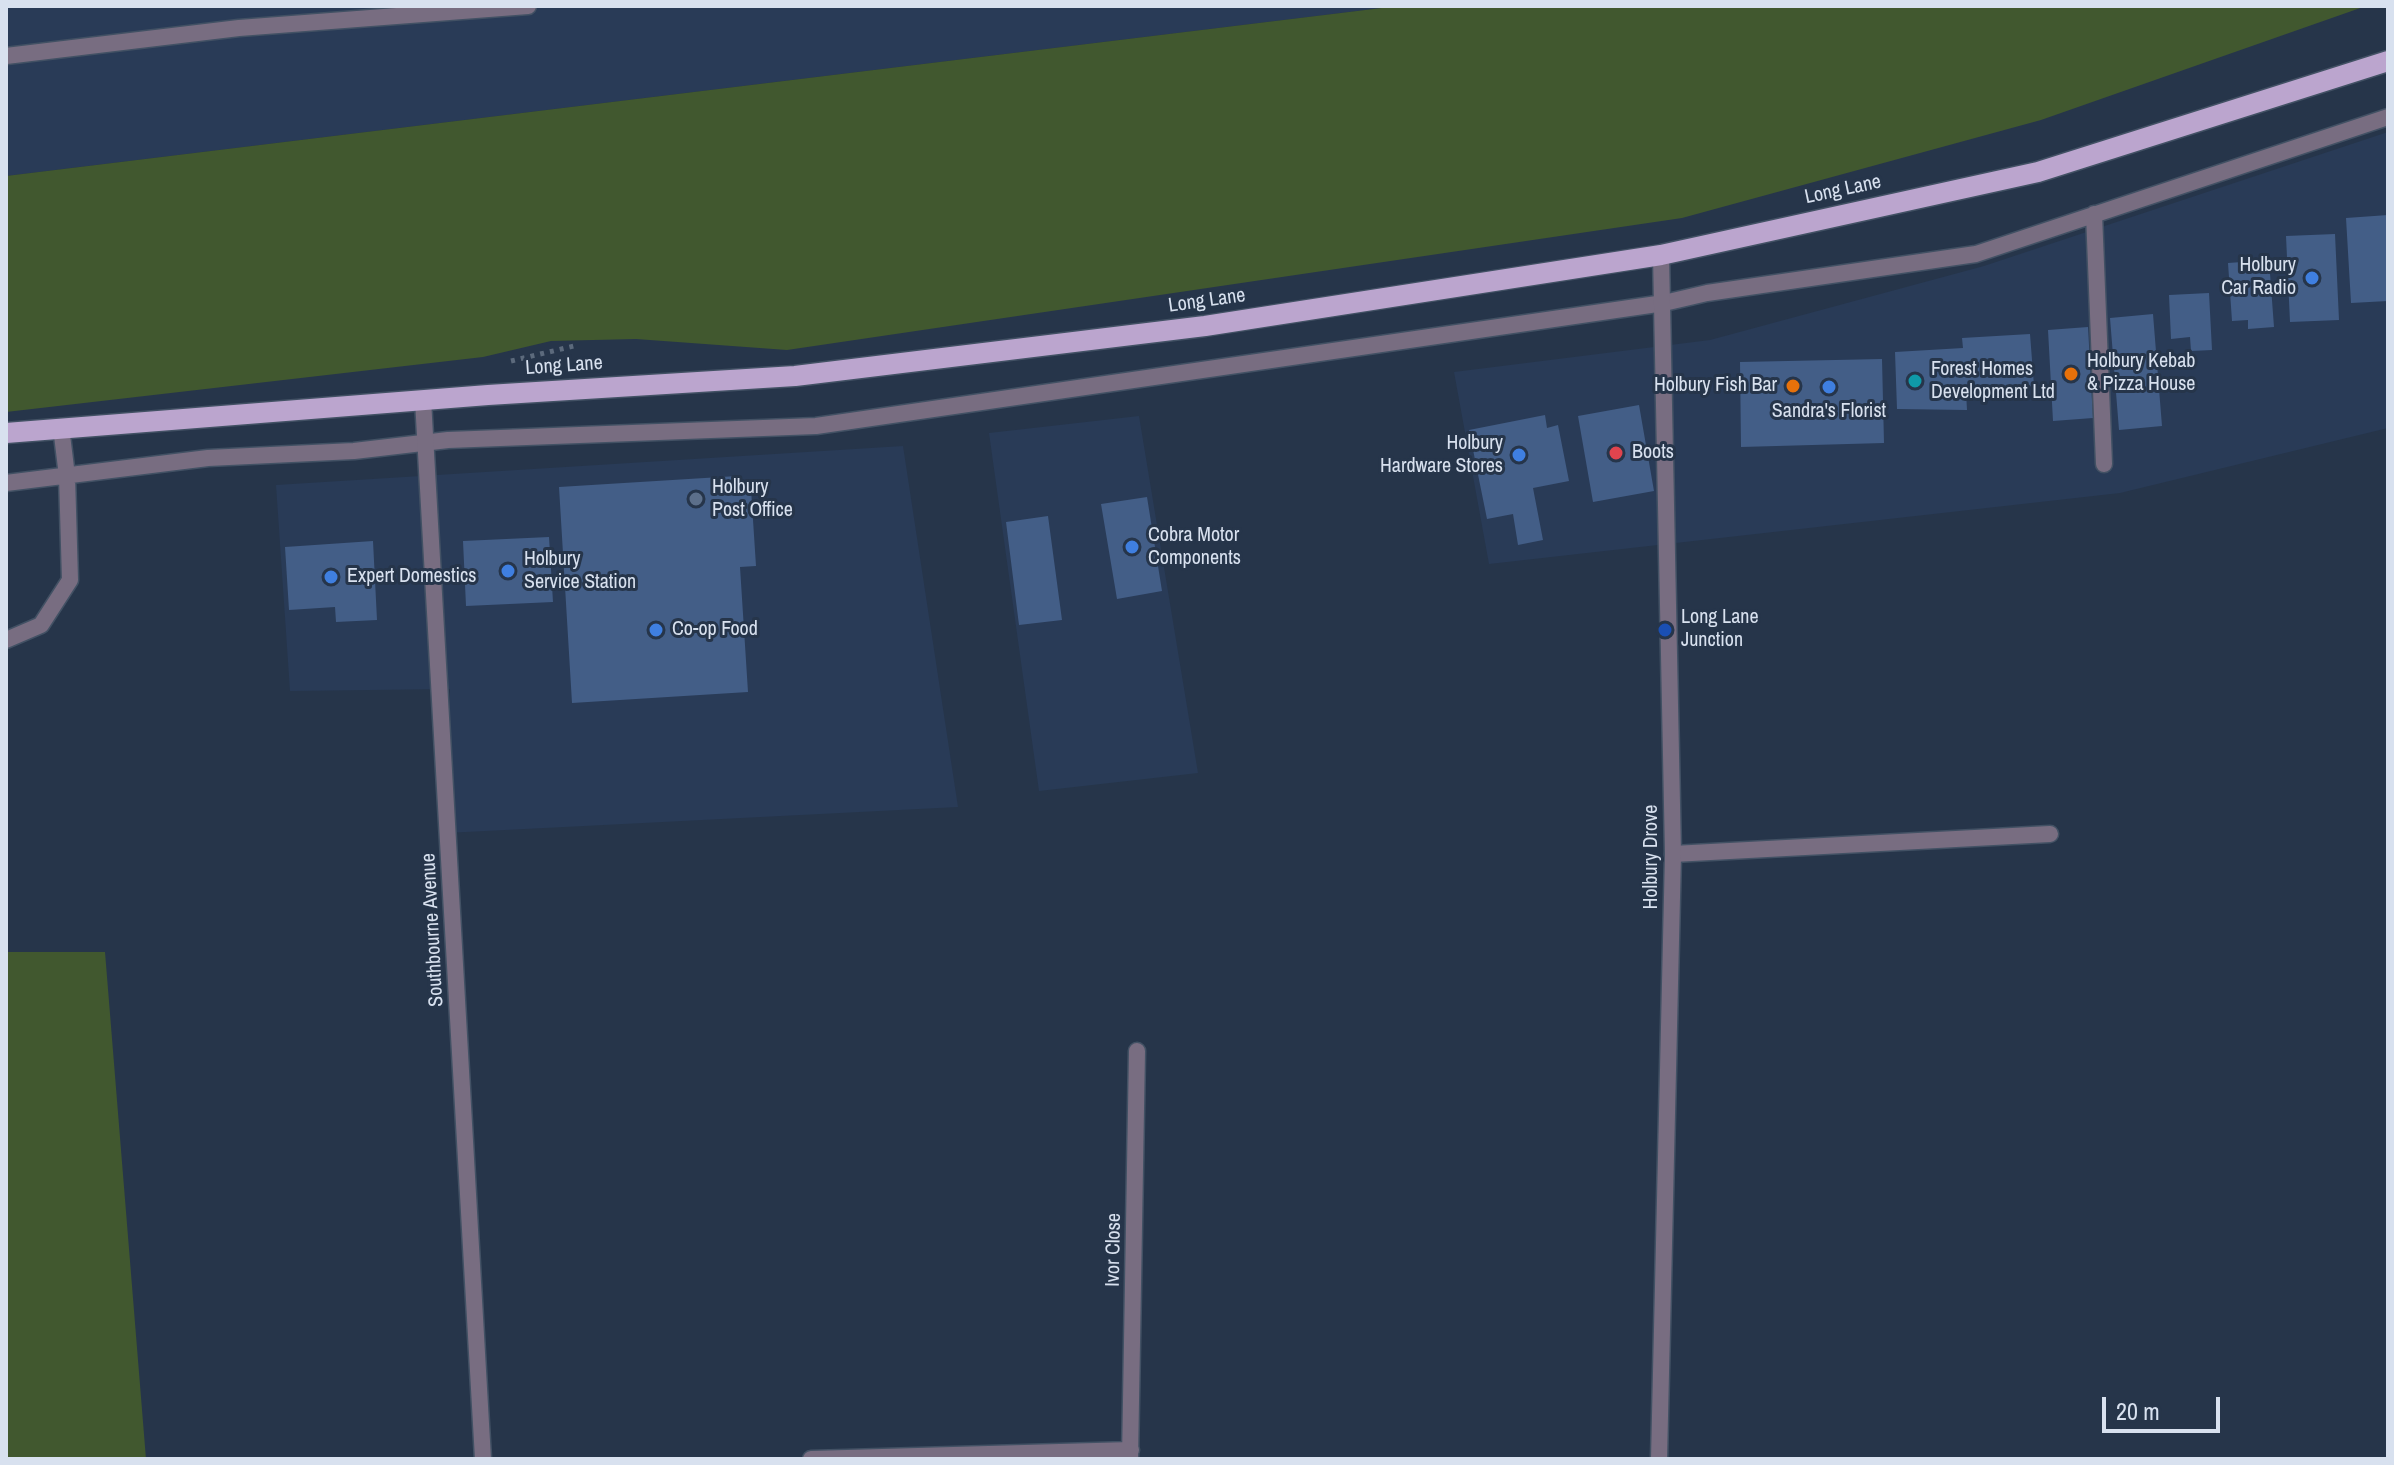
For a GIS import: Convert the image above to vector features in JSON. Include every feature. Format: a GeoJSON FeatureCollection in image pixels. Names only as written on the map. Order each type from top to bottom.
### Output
{"type":"FeatureCollection","features":[{"type":"Feature","properties":{"kind":"main road","name":"Long Lane"},"geometry":{"type":"LineString","coordinates":[[6,433],[423,400],[795,376],[1205,326],[1661,255],[2038,172],[2388,61]]}},
{"type":"Feature","properties":{"kind":"street"},"geometry":{"type":"LineString","coordinates":[[6,56],[239,28],[528,6]]}},
{"type":"Feature","properties":{"kind":"street"},"geometry":{"type":"LineString","coordinates":[[6,483],[208,458],[834,424],[1664,303],[1707,293],[1976,254],[2388,117]]}},
{"type":"Feature","properties":{"kind":"street"},"geometry":{"type":"LineString","coordinates":[[2094,214],[2104,464]]}},
{"type":"Feature","properties":{"kind":"street","name":"Holbury Drove"},"geometry":{"type":"LineString","coordinates":[[1659,1459],[1673,854],[1661,255]]}},
{"type":"Feature","properties":{"kind":"street","name":"Southbourne Avenue"},"geometry":{"type":"LineString","coordinates":[[423,400],[483,1459]]}},
{"type":"Feature","properties":{"kind":"street"},"geometry":{"type":"LineString","coordinates":[[6,640],[41,625],[70,580],[67,476],[61,427]]}},
{"type":"Feature","properties":{"kind":"street"},"geometry":{"type":"LineString","coordinates":[[1673,854],[2050,834]]}},
{"type":"Feature","properties":{"kind":"street","name":"Ivor Close"},"geometry":{"type":"LineString","coordinates":[[811,1459],[1130,1455],[1137,1051]]}},
{"type":"Feature","properties":{"kind":"path"},"geometry":{"type":"LineString","coordinates":[[501,364],[574,346]]}},
{"type":"Feature","properties":{"kind":"shaded area"},"geometry":{"type":"Polygon","coordinates":[[[6,6],[1398,6],[6,176],[6,6]]]}},
{"type":"Feature","properties":{"kind":"shaded area"},"geometry":{"type":"Polygon","coordinates":[[[2388,132],[2388,428],[2120,493],[1489,564],[1454,372],[1710,340],[1984,266],[2388,132]]]}},
{"type":"Feature","properties":{"kind":"shaded area"},"geometry":{"type":"Polygon","coordinates":[[[1139,416],[1198,773],[1039,791],[989,433],[1139,416]]]}},
{"type":"Feature","properties":{"kind":"shaded area"},"geometry":{"type":"Polygon","coordinates":[[[903,446],[958,807],[446,833],[450,689],[290,691],[276,485],[903,446]]]}},
{"type":"Feature","properties":{"kind":"green space"},"geometry":{"type":"Polygon","coordinates":[[[1398,6],[2366,6],[2041,120],[1682,218],[787,350],[636,339],[551,341],[483,357],[6,412],[6,176],[1398,6]]]}},
{"type":"Feature","properties":{"kind":"green space"},"geometry":{"type":"Polygon","coordinates":[[[6,952],[105,952],[146,1459],[6,1459],[6,952]]]}},
{"type":"Feature","properties":{"kind":"building"},"geometry":{"type":"Polygon","coordinates":[[[2388,215],[2388,301],[2351,303],[2346,218],[2388,215]]]}},
{"type":"Feature","properties":{"kind":"building","name":"Holbury Car Radio"},"geometry":{"type":"Polygon","coordinates":[[[2335,234],[2339,320],[2290,322],[2286,236],[2335,234]]]}},
{"type":"Feature","properties":{"kind":"building"},"geometry":{"type":"Polygon","coordinates":[[[2269,260],[2274,327],[2248,329],[2248,320],[2232,321],[2228,263],[2269,260]]]}},
{"type":"Feature","properties":{"kind":"building"},"geometry":{"type":"Polygon","coordinates":[[[2209,293],[2212,350],[2191,351],[2190,337],[2171,339],[2169,295],[2209,293]]]}},
{"type":"Feature","properties":{"kind":"building"},"geometry":{"type":"Polygon","coordinates":[[[2153,314],[2162,426],[2119,430],[2110,318],[2153,314]]]}},
{"type":"Feature","properties":{"kind":"building","name":"Holbury Kebab & Pizza House"},"geometry":{"type":"Polygon","coordinates":[[[2088,327],[2093,418],[2053,421],[2048,330],[2088,327]]]}},
{"type":"Feature","properties":{"kind":"building"},"geometry":{"type":"Polygon","coordinates":[[[2030,334],[2034,386],[1966,392],[1967,410],[1897,409],[1895,352],[1963,348],[1962,338],[2030,334]]]}},
{"type":"Feature","properties":{"kind":"building"},"geometry":{"type":"Polygon","coordinates":[[[1882,359],[1884,443],[1741,447],[1740,362],[1882,359]]]}},
{"type":"Feature","properties":{"kind":"building","name":"Boots"},"geometry":{"type":"Polygon","coordinates":[[[1639,405],[1654,491],[1593,502],[1578,416],[1639,405]]]}},
{"type":"Feature","properties":{"kind":"building","name":"Holbury Hardware Stores"},"geometry":{"type":"Polygon","coordinates":[[[1545,415],[1547,428],[1558,425],[1569,481],[1533,488],[1543,540],[1518,545],[1513,514],[1487,519],[1469,430],[1545,415]]]}},
{"type":"Feature","properties":{"kind":"building","name":"Co-op Food"},"geometry":{"type":"Polygon","coordinates":[[[737,476],[738,490],[751,489],[756,566],[740,567],[748,692],[572,703],[559,487],[737,476]]]}},
{"type":"Feature","properties":{"kind":"building","name":"Cobra Motor Components"},"geometry":{"type":"Polygon","coordinates":[[[1147,497],[1162,591],[1117,599],[1101,504],[1147,497]]]}},
{"type":"Feature","properties":{"kind":"building"},"geometry":{"type":"Polygon","coordinates":[[[1048,516],[1062,620],[1019,625],[1006,522],[1048,516]]]}},
{"type":"Feature","properties":{"kind":"building","name":"Holbury Service Station"},"geometry":{"type":"Polygon","coordinates":[[[549,537],[553,602],[466,606],[463,541],[549,537]]]}},
{"type":"Feature","properties":{"kind":"building","name":"Expert Domestics"},"geometry":{"type":"Polygon","coordinates":[[[373,541],[377,620],[336,622],[335,607],[289,610],[285,547],[373,541]]]}},
{"type":"Feature","properties":{"kind":"place","name":"Holbury Car Radio"},"geometry":{"type":"Point","coordinates":[2312,278]}},
{"type":"Feature","properties":{"kind":"place","name":"Holbury Kebab & Pizza House"},"geometry":{"type":"Point","coordinates":[2071,374]}},
{"type":"Feature","properties":{"kind":"place","name":"Forest Homes Development Ltd"},"geometry":{"type":"Point","coordinates":[1915,381]}},
{"type":"Feature","properties":{"kind":"place","name":"Holbury Fish Bar"},"geometry":{"type":"Point","coordinates":[1793,386]}},
{"type":"Feature","properties":{"kind":"place","name":"Sandra's Florist"},"geometry":{"type":"Point","coordinates":[1829,387]}},
{"type":"Feature","properties":{"kind":"place","name":"Boots"},"geometry":{"type":"Point","coordinates":[1616,453]}},
{"type":"Feature","properties":{"kind":"place","name":"Holbury Hardware Stores"},"geometry":{"type":"Point","coordinates":[1519,455]}},
{"type":"Feature","properties":{"kind":"place","name":"Holbury Post Office"},"geometry":{"type":"Point","coordinates":[696,499]}},
{"type":"Feature","properties":{"kind":"place","name":"Cobra Motor Components"},"geometry":{"type":"Point","coordinates":[1132,547]}},
{"type":"Feature","properties":{"kind":"place","name":"Holbury Service Station"},"geometry":{"type":"Point","coordinates":[508,571]}},
{"type":"Feature","properties":{"kind":"place","name":"Expert Domestics"},"geometry":{"type":"Point","coordinates":[331,577]}},
{"type":"Feature","properties":{"kind":"place","name":"Co-op Food"},"geometry":{"type":"Point","coordinates":[656,630]}},
{"type":"Feature","properties":{"kind":"place","name":"Long Lane Junction"},"geometry":{"type":"Point","coordinates":[1665,630]}}]}
